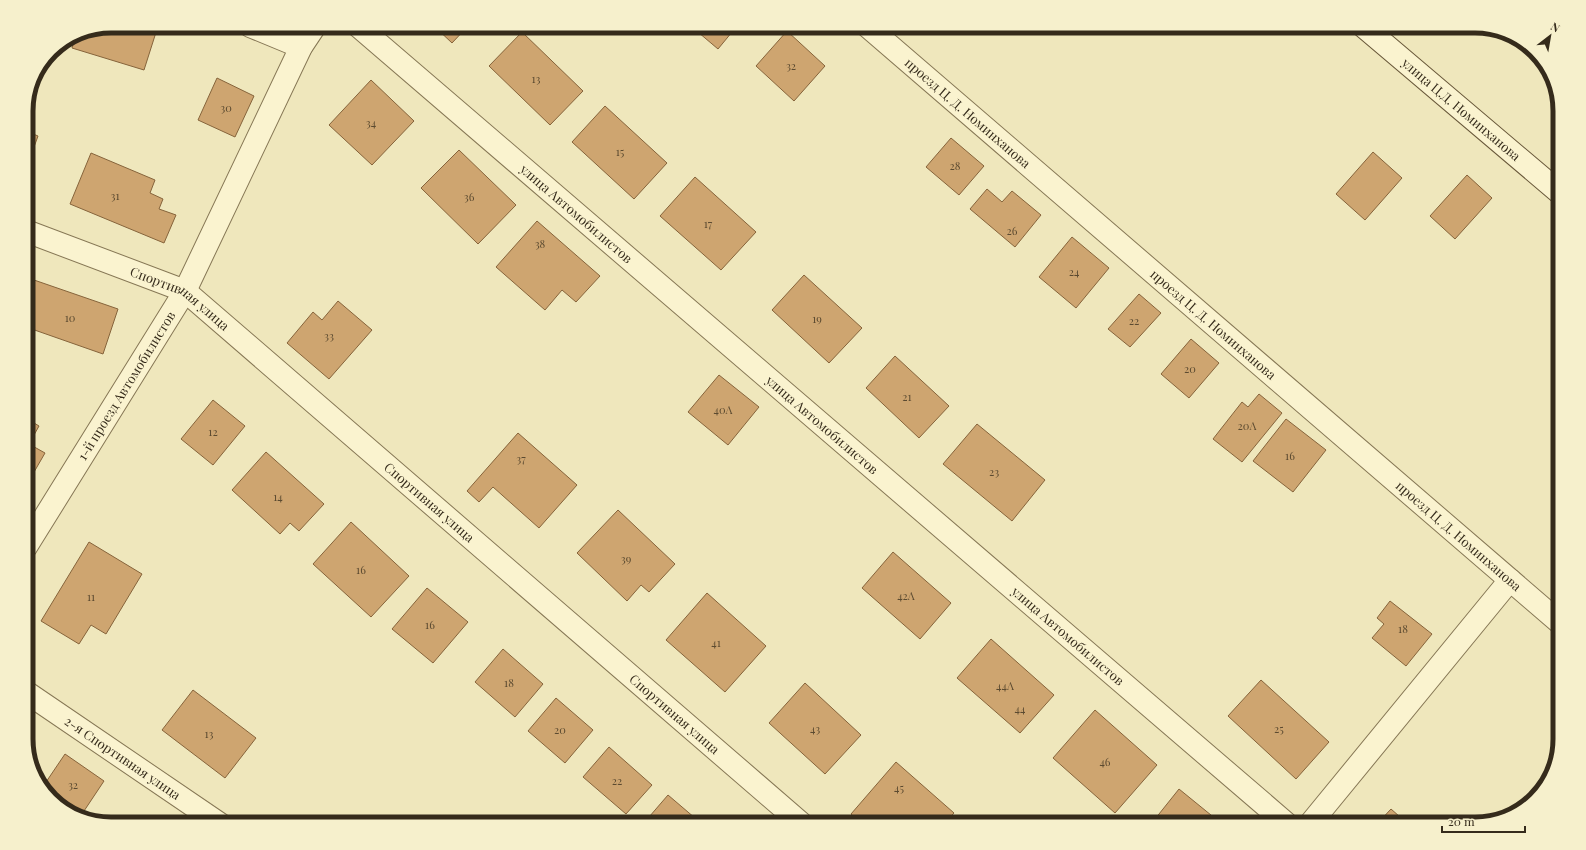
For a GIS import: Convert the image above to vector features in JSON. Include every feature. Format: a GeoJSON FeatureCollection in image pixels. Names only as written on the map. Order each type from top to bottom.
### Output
{"type":"FeatureCollection","features":[{"type":"Feature","properties":{"kind":"street"},"geometry":{"type":"LineString","coordinates":[[267,33],[301,47]]}},
{"type":"Feature","properties":{"kind":"street","name":"1-й проезд Автомобилистов"},"geometry":{"type":"LineString","coordinates":[[33,536],[185,291],[301,47],[310,33]]}},
{"type":"Feature","properties":{"kind":"street","name":"улица Автомобилистов"},"geometry":{"type":"LineString","coordinates":[[366,33],[1279,817]]}},
{"type":"Feature","properties":{"kind":"street","name":"проезд Ц. Д. Номинханова"},"geometry":{"type":"LineString","coordinates":[[876,33],[1553,616]]}},
{"type":"Feature","properties":{"kind":"street","name":"улица Ц.Д. Номинханова"},"geometry":{"type":"LineString","coordinates":[[1371,33],[1553,187]]}},
{"type":"Feature","properties":{"kind":"street","name":"Спортивная улица"},"geometry":{"type":"LineString","coordinates":[[33,234],[185,291],[794,817]]}},
{"type":"Feature","properties":{"kind":"street"},"geometry":{"type":"LineString","coordinates":[[1316,817],[1510,580]]}},
{"type":"Feature","properties":{"kind":"street","name":"2-я Спортивная улица"},"geometry":{"type":"LineString","coordinates":[[33,697],[210,817]]}},
{"type":"Feature","properties":{"kind":"building"},"geometry":{"type":"Polygon","coordinates":[[[156,33],[144,70],[72,48],[73,43],[77,41],[86,37],[101,34],[156,33]]]}},
{"type":"Feature","properties":{"kind":"building"},"geometry":{"type":"Polygon","coordinates":[[[441,33],[461,33],[452,43],[441,33]]]}},
{"type":"Feature","properties":{"kind":"building"},"geometry":{"type":"Polygon","coordinates":[[[521,33],[523,33],[583,91],[550,125],[489,66],[521,33]]]}},
{"type":"Feature","properties":{"kind":"building"},"geometry":{"type":"Polygon","coordinates":[[[699,33],[731,33],[718,49],[699,33]]]}},
{"type":"Feature","properties":{"kind":"building"},"geometry":{"type":"Polygon","coordinates":[[[785,33],[789,33],[825,66],[794,101],[756,66],[785,33]]]}},
{"type":"Feature","properties":{"kind":"building"},"geometry":{"type":"Polygon","coordinates":[[[217,78],[254,96],[235,137],[198,120],[217,78]]]}},
{"type":"Feature","properties":{"kind":"building"},"geometry":{"type":"Polygon","coordinates":[[[371,80],[414,121],[372,165],[329,125],[371,80]]]}},
{"type":"Feature","properties":{"kind":"building"},"geometry":{"type":"Polygon","coordinates":[[[605,106],[667,163],[634,199],[572,142],[605,106]]]}},
{"type":"Feature","properties":{"kind":"building"},"geometry":{"type":"Polygon","coordinates":[[[33,134],[38,136],[33,150],[33,134]]]}},
{"type":"Feature","properties":{"kind":"building"},"geometry":{"type":"Polygon","coordinates":[[[951,138],[984,166],[959,195],[926,167],[951,138]]]}},
{"type":"Feature","properties":{"kind":"building"},"geometry":{"type":"Polygon","coordinates":[[[459,150],[516,205],[478,244],[421,188],[459,150]]]}},
{"type":"Feature","properties":{"kind":"building"},"geometry":{"type":"Polygon","coordinates":[[[1373,152],[1402,178],[1365,220],[1336,194],[1373,152]]]}},
{"type":"Feature","properties":{"kind":"building"},"geometry":{"type":"Polygon","coordinates":[[[91,153],[155,180],[150,193],[163,199],[159,209],[176,215],[164,243],[70,204],[91,153]]]}},
{"type":"Feature","properties":{"kind":"building"},"geometry":{"type":"Polygon","coordinates":[[[1467,175],[1492,198],[1455,239],[1430,216],[1467,175]]]}},
{"type":"Feature","properties":{"kind":"building"},"geometry":{"type":"Polygon","coordinates":[[[695,177],[756,232],[721,270],[660,216],[695,177]]]}},
{"type":"Feature","properties":{"kind":"building"},"geometry":{"type":"Polygon","coordinates":[[[987,189],[1002,202],[1012,191],[1041,215],[1015,247],[970,209],[987,189]]]}},
{"type":"Feature","properties":{"kind":"building"},"geometry":{"type":"Polygon","coordinates":[[[537,221],[600,276],[576,302],[562,290],[545,310],[496,267],[537,221]]]}},
{"type":"Feature","properties":{"kind":"building"},"geometry":{"type":"Polygon","coordinates":[[[1072,237],[1109,268],[1076,308],[1039,277],[1072,237]]]}},
{"type":"Feature","properties":{"kind":"building"},"geometry":{"type":"Polygon","coordinates":[[[804,275],[862,328],[829,363],[772,310],[804,275]]]}},
{"type":"Feature","properties":{"kind":"building"},"geometry":{"type":"Polygon","coordinates":[[[34,280],[118,309],[103,354],[33,329],[34,280]]]}},
{"type":"Feature","properties":{"kind":"building"},"geometry":{"type":"Polygon","coordinates":[[[1139,294],[1161,313],[1130,347],[1108,329],[1139,294]]]}},
{"type":"Feature","properties":{"kind":"building"},"geometry":{"type":"Polygon","coordinates":[[[338,301],[372,330],[329,379],[287,343],[313,312],[322,320],[338,301]]]}},
{"type":"Feature","properties":{"kind":"building"},"geometry":{"type":"Polygon","coordinates":[[[1191,339],[1219,363],[1189,398],[1161,374],[1191,339]]]}},
{"type":"Feature","properties":{"kind":"building"},"geometry":{"type":"Polygon","coordinates":[[[895,356],[949,406],[919,438],[866,388],[895,356]]]}},
{"type":"Feature","properties":{"kind":"building"},"geometry":{"type":"Polygon","coordinates":[[[719,375],[759,407],[728,445],[688,412],[719,375]]]}},
{"type":"Feature","properties":{"kind":"building"},"geometry":{"type":"Polygon","coordinates":[[[1259,394],[1282,413],[1242,462],[1213,439],[1242,402],[1248,407],[1259,394]]]}},
{"type":"Feature","properties":{"kind":"building"},"geometry":{"type":"Polygon","coordinates":[[[213,400],[245,426],[213,465],[181,439],[213,400]]]}},
{"type":"Feature","properties":{"kind":"building"},"geometry":{"type":"Polygon","coordinates":[[[1286,419],[1326,450],[1293,492],[1253,461],[1286,419]]]}},
{"type":"Feature","properties":{"kind":"building"},"geometry":{"type":"Polygon","coordinates":[[[33,422],[39,426],[33,437],[33,422]]]}},
{"type":"Feature","properties":{"kind":"building"},"geometry":{"type":"Polygon","coordinates":[[[977,424],[1045,480],[1012,521],[943,464],[977,424]]]}},
{"type":"Feature","properties":{"kind":"building"},"geometry":{"type":"Polygon","coordinates":[[[518,433],[577,485],[539,528],[493,487],[479,502],[467,491],[518,433]]]}},
{"type":"Feature","properties":{"kind":"building"},"geometry":{"type":"Polygon","coordinates":[[[33,446],[45,453],[33,474],[33,446]]]}},
{"type":"Feature","properties":{"kind":"building"},"geometry":{"type":"Polygon","coordinates":[[[266,452],[324,504],[299,531],[290,523],[280,534],[232,490],[266,452]]]}},
{"type":"Feature","properties":{"kind":"building"},"geometry":{"type":"Polygon","coordinates":[[[618,510],[675,564],[649,592],[641,585],[627,601],[577,553],[618,510]]]}},
{"type":"Feature","properties":{"kind":"building"},"geometry":{"type":"Polygon","coordinates":[[[351,522],[409,576],[371,617],[313,564],[351,522]]]}},
{"type":"Feature","properties":{"kind":"building"},"geometry":{"type":"Polygon","coordinates":[[[89,542],[142,574],[106,634],[91,625],[79,644],[41,621],[89,542]]]}},
{"type":"Feature","properties":{"kind":"building"},"geometry":{"type":"Polygon","coordinates":[[[893,552],[951,603],[920,639],[862,588],[893,552]]]}},
{"type":"Feature","properties":{"kind":"building"},"geometry":{"type":"Polygon","coordinates":[[[427,588],[468,622],[433,663],[392,629],[427,588]]]}},
{"type":"Feature","properties":{"kind":"building"},"geometry":{"type":"Polygon","coordinates":[[[707,593],[766,646],[725,692],[666,640],[707,593]]]}},
{"type":"Feature","properties":{"kind":"building"},"geometry":{"type":"Polygon","coordinates":[[[1390,601],[1432,634],[1406,666],[1372,638],[1384,624],[1377,618],[1390,601]]]}},
{"type":"Feature","properties":{"kind":"building"},"geometry":{"type":"Polygon","coordinates":[[[991,639],[1054,695],[1020,733],[957,678],[991,639]]]}},
{"type":"Feature","properties":{"kind":"building"},"geometry":{"type":"Polygon","coordinates":[[[503,649],[543,684],[515,717],[475,682],[503,649]]]}},
{"type":"Feature","properties":{"kind":"building"},"geometry":{"type":"Polygon","coordinates":[[[1261,680],[1329,742],[1296,779],[1228,716],[1261,680]]]}},
{"type":"Feature","properties":{"kind":"building"},"geometry":{"type":"Polygon","coordinates":[[[805,683],[861,735],[825,774],[769,723],[805,683]]]}},
{"type":"Feature","properties":{"kind":"building"},"geometry":{"type":"Polygon","coordinates":[[[193,690],[256,738],[225,778],[162,730],[193,690]]]}},
{"type":"Feature","properties":{"kind":"building"},"geometry":{"type":"Polygon","coordinates":[[[556,698],[593,730],[565,763],[528,731],[556,698]]]}},
{"type":"Feature","properties":{"kind":"building"},"geometry":{"type":"Polygon","coordinates":[[[1095,710],[1157,765],[1115,813],[1053,758],[1095,710]]]}},
{"type":"Feature","properties":{"kind":"building"},"geometry":{"type":"Polygon","coordinates":[[[609,747],[652,785],[626,814],[583,777],[609,747]]]}},
{"type":"Feature","properties":{"kind":"building"},"geometry":{"type":"Polygon","coordinates":[[[65,754],[104,781],[83,812],[60,798],[46,782],[65,754]]]}},
{"type":"Feature","properties":{"kind":"building"},"geometry":{"type":"Polygon","coordinates":[[[896,762],[954,813],[950,817],[879,817],[877,815],[875,817],[854,817],[851,814],[896,762]]]}},
{"type":"Feature","properties":{"kind":"building"},"geometry":{"type":"Polygon","coordinates":[[[1179,789],[1213,817],[1157,817],[1179,789]]]}},
{"type":"Feature","properties":{"kind":"building"},"geometry":{"type":"Polygon","coordinates":[[[668,795],[694,817],[649,817],[668,795]]]}},
{"type":"Feature","properties":{"kind":"building"},"geometry":{"type":"Polygon","coordinates":[[[1391,809],[1400,817],[1384,817],[1391,809]]]}}]}
